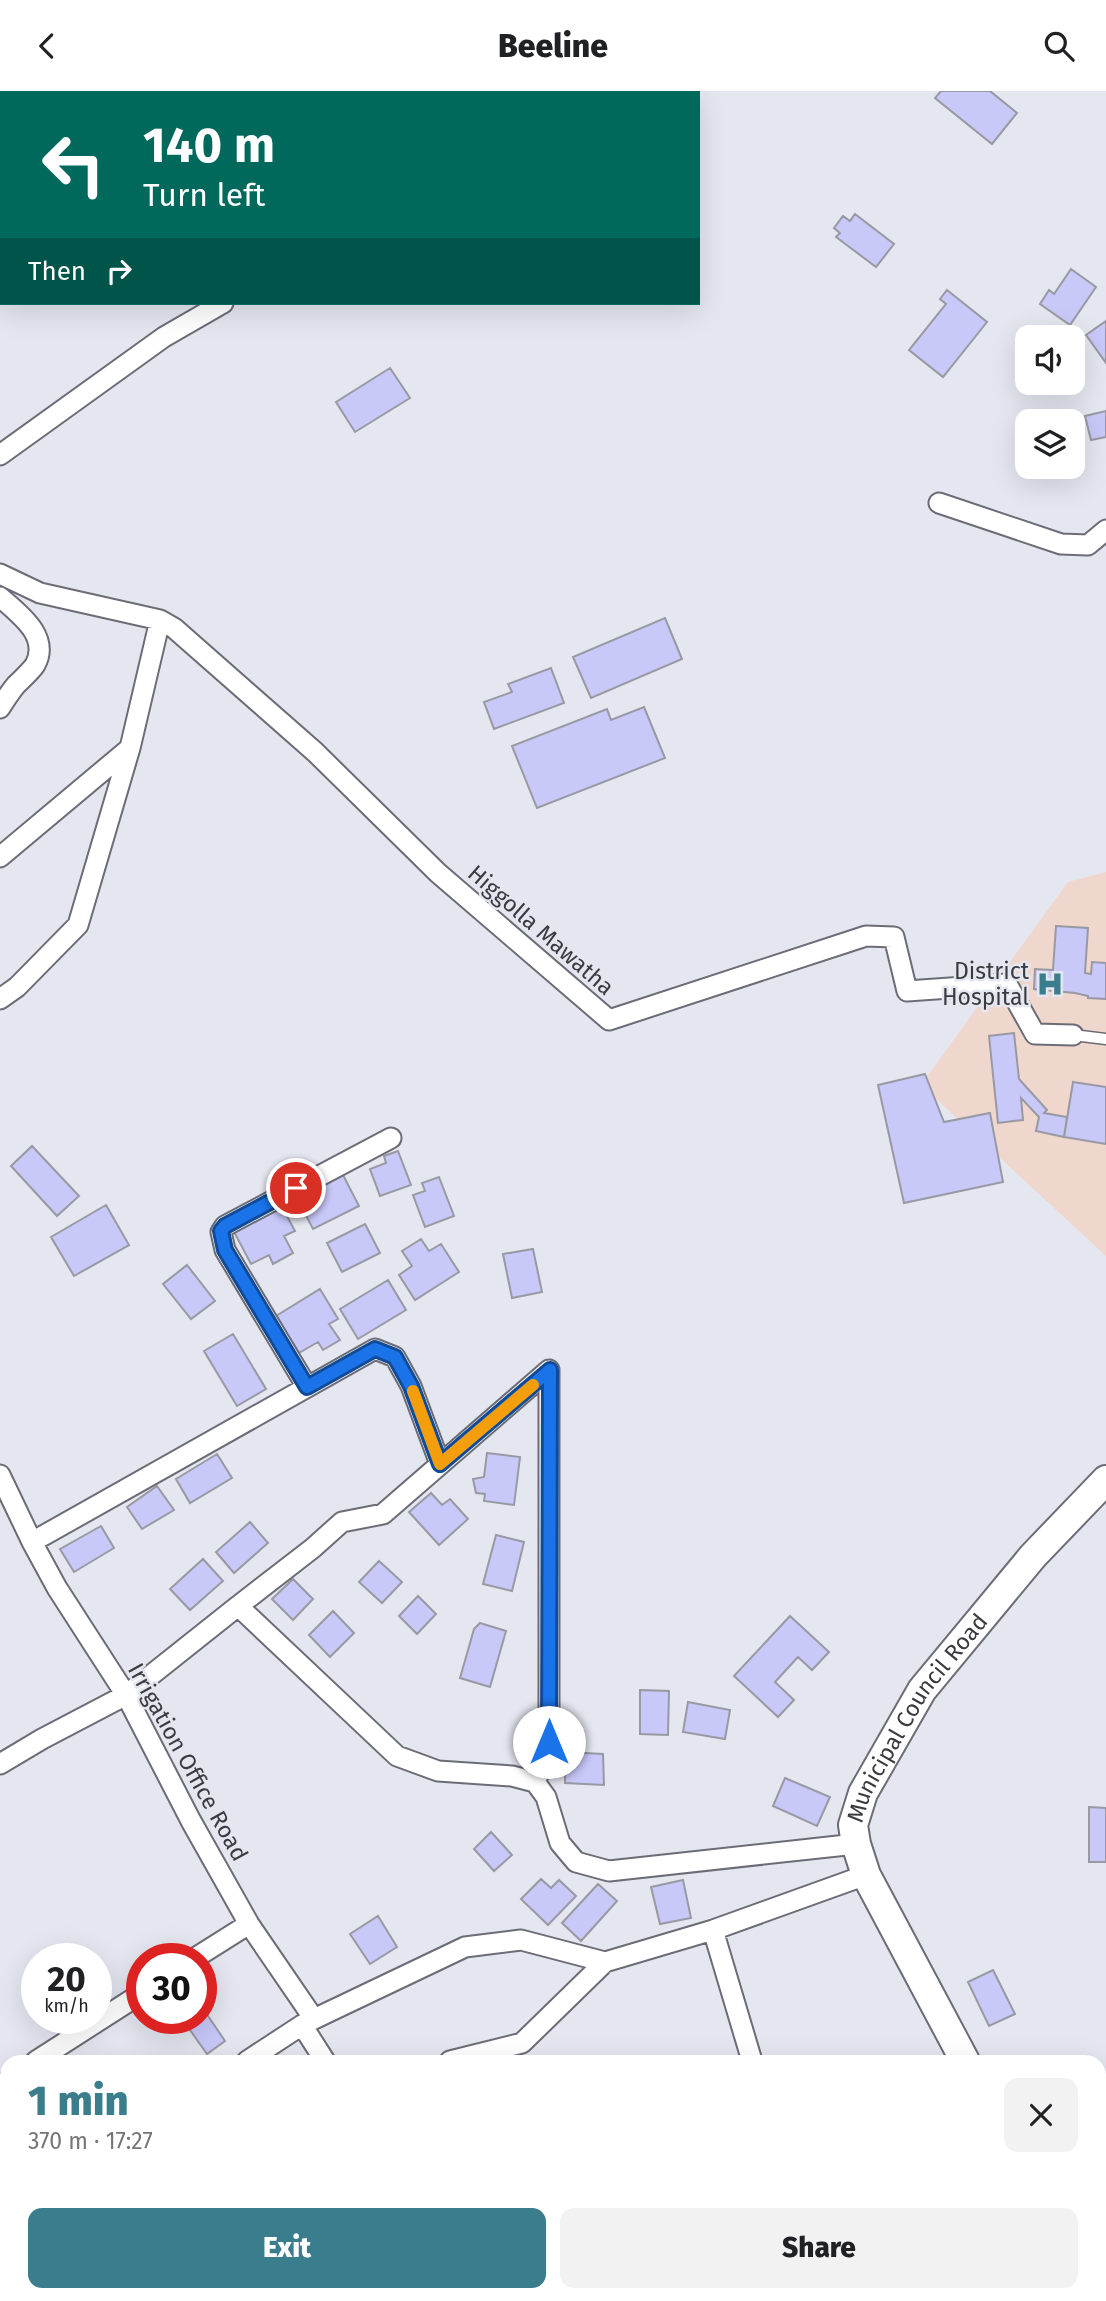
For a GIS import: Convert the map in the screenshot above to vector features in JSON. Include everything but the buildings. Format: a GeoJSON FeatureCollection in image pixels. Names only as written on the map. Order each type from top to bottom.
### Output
{"type":"FeatureCollection","features":[{"type":"Feature","properties":{"kind":"street"},"geometry":{"type":"LineString","coordinates":[[0,455],[164,337],[220,305]]}},
{"type":"Feature","properties":{"kind":"street"},"geometry":{"type":"LineString","coordinates":[[939,503],[1061,544],[1088,545],[1106,530]]}},
{"type":"Feature","properties":{"kind":"street","name":"Higgolla Mawatha"},"geometry":{"type":"LineString","coordinates":[[0,574],[40,593],[160,620],[174,628],[315,752],[438,873],[609,1020],[866,936],[894,937],[907,991],[1007,983],[1035,1034],[1073,1035]]}},
{"type":"Feature","properties":{"kind":"street"},"geometry":{"type":"LineString","coordinates":[[0,597],[33,629],[38,638],[39,650],[35,664],[13,688],[0,708]]}},
{"type":"Feature","properties":{"kind":"street"},"geometry":{"type":"LineString","coordinates":[[2,993],[78,925],[130,748],[160,620]]}},
{"type":"Feature","properties":{"kind":"street"},"geometry":{"type":"LineString","coordinates":[[0,857],[130,748]]}},
{"type":"Feature","properties":{"kind":"street"},"geometry":{"type":"LineString","coordinates":[[307,1387],[225,1250],[221,1231],[225,1226],[391,1138]]}},
{"type":"Feature","properties":{"kind":"street"},"geometry":{"type":"LineString","coordinates":[[32,1542],[375,1349],[395,1357],[411,1386],[440,1464]]}},
{"type":"Feature","properties":{"kind":"street"},"geometry":{"type":"LineString","coordinates":[[0,1765],[42,1738],[126,1695],[313,1548],[342,1522],[383,1514],[550,1370],[549,1742],[545,1760],[535,1782]]}},
{"type":"Feature","properties":{"kind":"street","name":"Municipal Council Road"},"geometry":{"type":"LineString","coordinates":[[962,2055],[866,1875],[853,1825],[863,1793],[922,1690],[1033,1556],[1106,1480]]}},
{"type":"Feature","properties":{"kind":"street","name":"Irrigation Office Road"},"geometry":{"type":"LineString","coordinates":[[1,1481],[57,1588],[126,1695],[191,1821],[308,2022],[322,2055]]}},
{"type":"Feature","properties":{"kind":"street"},"geometry":{"type":"LineString","coordinates":[[238,1606],[397,1756],[439,1771],[512,1776],[535,1782],[546,1797],[560,1843],[576,1862],[609,1871],[856,1844]]}},
{"type":"Feature","properties":{"kind":"street"},"geometry":{"type":"LineString","coordinates":[[474,2055],[522,2043],[606,1962],[713,1930],[866,1875]]}},
{"type":"Feature","properties":{"kind":"street"},"geometry":{"type":"LineString","coordinates":[[217,1944],[249,1924]]}},
{"type":"Feature","properties":{"kind":"street"},"geometry":{"type":"LineString","coordinates":[[713,1930],[750,2055]]}},
{"type":"Feature","properties":{"kind":"street"},"geometry":{"type":"LineString","coordinates":[[256,2055],[308,2022],[465,1947],[521,1940],[606,1962]]}},
{"type":"Feature","properties":{"kind":"street"},"geometry":{"type":"LineString","coordinates":[[45,2055],[126,2003]]}},
{"type":"Feature","properties":{"kind":"lane"},"geometry":{"type":"LineString","coordinates":[[1073,1035],[1106,1039]]}},
{"type":"Feature","properties":{"kind":"shaded area","name":"District Hospital"},"geometry":{"type":"Polygon","coordinates":[[[1106,872],[1106,1256],[921,1085],[1068,882],[1106,872]]]}},
{"type":"Feature","properties":{"kind":"slow traffic"},"geometry":{"type":"LineString","coordinates":[[413,1391],[440,1464],[533,1385]]}},
{"type":"Feature","properties":{"kind":"place","name":"District Hospital"},"geometry":{"type":"Point","coordinates":[1050,984]}},
{"type":"Feature","properties":{"kind":"route"},"geometry":{"type":"LineString","coordinates":[[296,1188],[225,1226],[221,1231],[225,1250],[307,1387],[375,1349],[395,1357],[411,1386],[440,1464],[550,1370],[549,1742]]}}]}
